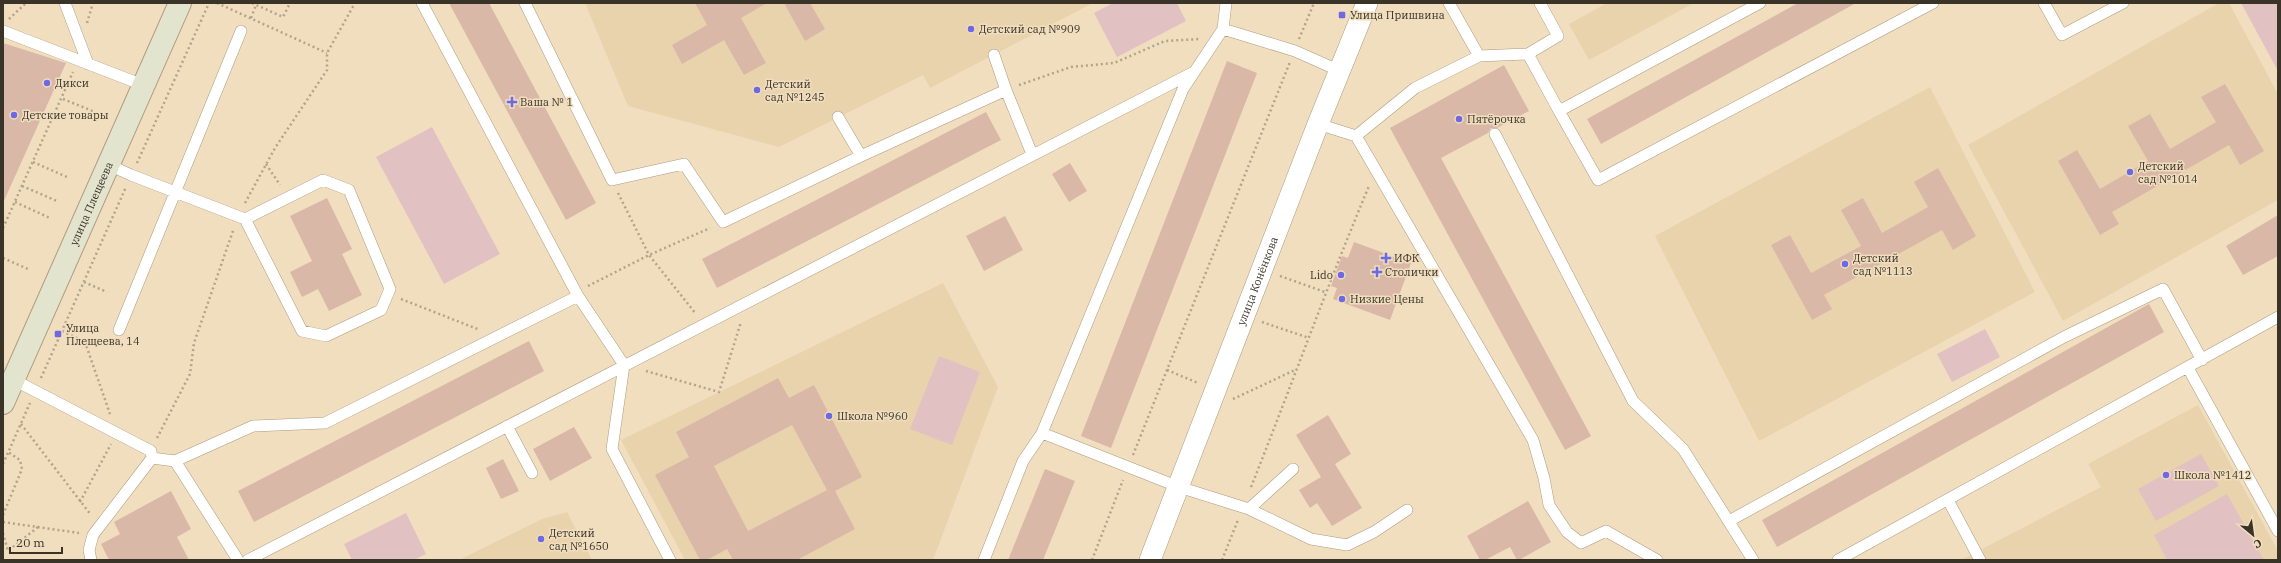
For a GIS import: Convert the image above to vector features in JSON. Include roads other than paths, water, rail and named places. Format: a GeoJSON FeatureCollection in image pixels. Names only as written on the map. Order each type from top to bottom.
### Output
{"type":"FeatureCollection","features":[{"type":"Feature","properties":{"kind":"main road","name":"улица Плещеева"},"geometry":{"type":"LineString","coordinates":[[7,392],[180,3]]}},
{"type":"Feature","properties":{"kind":"street","name":"улица Конёнкова"},"geometry":{"type":"LineString","coordinates":[[1150,560],[1318,124],[1367,3]]}},
{"type":"Feature","properties":{"kind":"lane"},"geometry":{"type":"LineString","coordinates":[[65,3],[83,62]]}},
{"type":"Feature","properties":{"kind":"lane"},"geometry":{"type":"LineString","coordinates":[[422,3],[578,296],[624,365],[612,449],[670,560]]}},
{"type":"Feature","properties":{"kind":"lane"},"geometry":{"type":"LineString","coordinates":[[524,3],[612,180],[684,164],[723,222],[861,156],[1006,90]]}},
{"type":"Feature","properties":{"kind":"lane"},"geometry":{"type":"LineString","coordinates":[[984,560],[1023,461],[1042,433],[1183,89],[1192,73],[1224,29],[1226,3]]}},
{"type":"Feature","properties":{"kind":"lane"},"geometry":{"type":"LineString","coordinates":[[1449,3],[1479,56]]}},
{"type":"Feature","properties":{"kind":"lane"},"geometry":{"type":"LineString","coordinates":[[1356,136],[1415,88],[1479,56],[1528,54],[1558,36],[1540,3]]}},
{"type":"Feature","properties":{"kind":"lane"},"geometry":{"type":"LineString","coordinates":[[1559,111],[1760,3]]}},
{"type":"Feature","properties":{"kind":"lane"},"geometry":{"type":"LineString","coordinates":[[1528,54],[1598,180],[1933,3]]}},
{"type":"Feature","properties":{"kind":"lane"},"geometry":{"type":"LineString","coordinates":[[2044,3],[2062,35],[2123,3]]}},
{"type":"Feature","properties":{"kind":"lane"},"geometry":{"type":"LineString","coordinates":[[1224,29],[1294,50],[1340,71]]}},
{"type":"Feature","properties":{"kind":"lane"},"geometry":{"type":"LineString","coordinates":[[3,31],[143,85]]}},
{"type":"Feature","properties":{"kind":"lane"},"geometry":{"type":"LineString","coordinates":[[119,330],[241,31]]}},
{"type":"Feature","properties":{"kind":"lane"},"geometry":{"type":"LineString","coordinates":[[994,55],[1006,90],[1032,154]]}},
{"type":"Feature","properties":{"kind":"lane"},"geometry":{"type":"LineString","coordinates":[[248,560],[1032,154],[1192,73]]}},
{"type":"Feature","properties":{"kind":"lane"},"geometry":{"type":"LineString","coordinates":[[838,118],[861,156]]}},
{"type":"Feature","properties":{"kind":"lane"},"geometry":{"type":"LineString","coordinates":[[1318,124],[1356,136],[1533,440],[1544,478],[1549,505],[1567,532],[1580,543],[1606,531],[1657,560]]}},
{"type":"Feature","properties":{"kind":"lane"},"geometry":{"type":"LineString","coordinates":[[1495,134],[1633,401],[1683,449],[1754,560]]}},
{"type":"Feature","properties":{"kind":"lane"},"geometry":{"type":"LineString","coordinates":[[109,165],[131,176],[245,219],[302,331],[326,336],[381,310],[390,289],[349,190],[323,180],[245,219]]}},
{"type":"Feature","properties":{"kind":"lane"},"geometry":{"type":"LineString","coordinates":[[1729,521],[2064,337],[2163,289],[2202,360]]}},
{"type":"Feature","properties":{"kind":"lane"},"geometry":{"type":"LineString","coordinates":[[152,458],[175,461],[253,426],[325,423],[578,296]]}},
{"type":"Feature","properties":{"kind":"lane"},"geometry":{"type":"LineString","coordinates":[[1838,560],[2278,317]]}},
{"type":"Feature","properties":{"kind":"lane"},"geometry":{"type":"LineString","coordinates":[[2188,368],[2278,532]]}},
{"type":"Feature","properties":{"kind":"lane"},"geometry":{"type":"LineString","coordinates":[[7,392],[35,391],[151,451],[152,458],[96,531],[89,550],[91,560]]}},
{"type":"Feature","properties":{"kind":"lane"},"geometry":{"type":"LineString","coordinates":[[507,426],[532,473]]}},
{"type":"Feature","properties":{"kind":"lane"},"geometry":{"type":"LineString","coordinates":[[1042,433],[1179,487],[1246,507],[1311,539],[1347,545],[1374,532],[1407,510]]}},
{"type":"Feature","properties":{"kind":"lane"},"geometry":{"type":"LineString","coordinates":[[175,461],[238,560]]}},
{"type":"Feature","properties":{"kind":"lane"},"geometry":{"type":"LineString","coordinates":[[1246,507],[1293,469]]}},
{"type":"Feature","properties":{"kind":"lane"},"geometry":{"type":"LineString","coordinates":[[1948,500],[1980,560]]}},
{"type":"Feature","properties":{"kind":"place","name":"Улица Пришвина"},"geometry":{"type":"Point","coordinates":[1342,15]}},
{"type":"Feature","properties":{"kind":"place","name":"Детский сад №909"},"geometry":{"type":"Point","coordinates":[971,29]}},
{"type":"Feature","properties":{"kind":"place","name":"Дикси"},"geometry":{"type":"Point","coordinates":[47,83]}},
{"type":"Feature","properties":{"kind":"place","name":"Детский сад №1245"},"geometry":{"type":"Point","coordinates":[757,90]}},
{"type":"Feature","properties":{"kind":"place","name":"Ваша № 1"},"geometry":{"type":"Point","coordinates":[512,102]}},
{"type":"Feature","properties":{"kind":"place","name":"Детские товары"},"geometry":{"type":"Point","coordinates":[14,115]}},
{"type":"Feature","properties":{"kind":"place","name":"Пятёрочка"},"geometry":{"type":"Point","coordinates":[1459,119]}},
{"type":"Feature","properties":{"kind":"place","name":"Детский сад №1014"},"geometry":{"type":"Point","coordinates":[2130,172]}},
{"type":"Feature","properties":{"kind":"place","name":"ИФК"},"geometry":{"type":"Point","coordinates":[1386,258]}},
{"type":"Feature","properties":{"kind":"place","name":"Детский сад №1113"},"geometry":{"type":"Point","coordinates":[1845,264]}},
{"type":"Feature","properties":{"kind":"place","name":"Столички"},"geometry":{"type":"Point","coordinates":[1377,272]}},
{"type":"Feature","properties":{"kind":"place","name":"Lido"},"geometry":{"type":"Point","coordinates":[1341,275]}},
{"type":"Feature","properties":{"kind":"place","name":"Низкие Цены"},"geometry":{"type":"Point","coordinates":[1342,299]}},
{"type":"Feature","properties":{"kind":"place","name":"Улица Плещеева, 14"},"geometry":{"type":"Point","coordinates":[58,334]}},
{"type":"Feature","properties":{"kind":"place","name":"Школа №960"},"geometry":{"type":"Point","coordinates":[829,416]}},
{"type":"Feature","properties":{"kind":"place","name":"Школа №1412"},"geometry":{"type":"Point","coordinates":[2166,475]}},
{"type":"Feature","properties":{"kind":"place","name":"Детский сад №1650"},"geometry":{"type":"Point","coordinates":[541,539]}}]}
